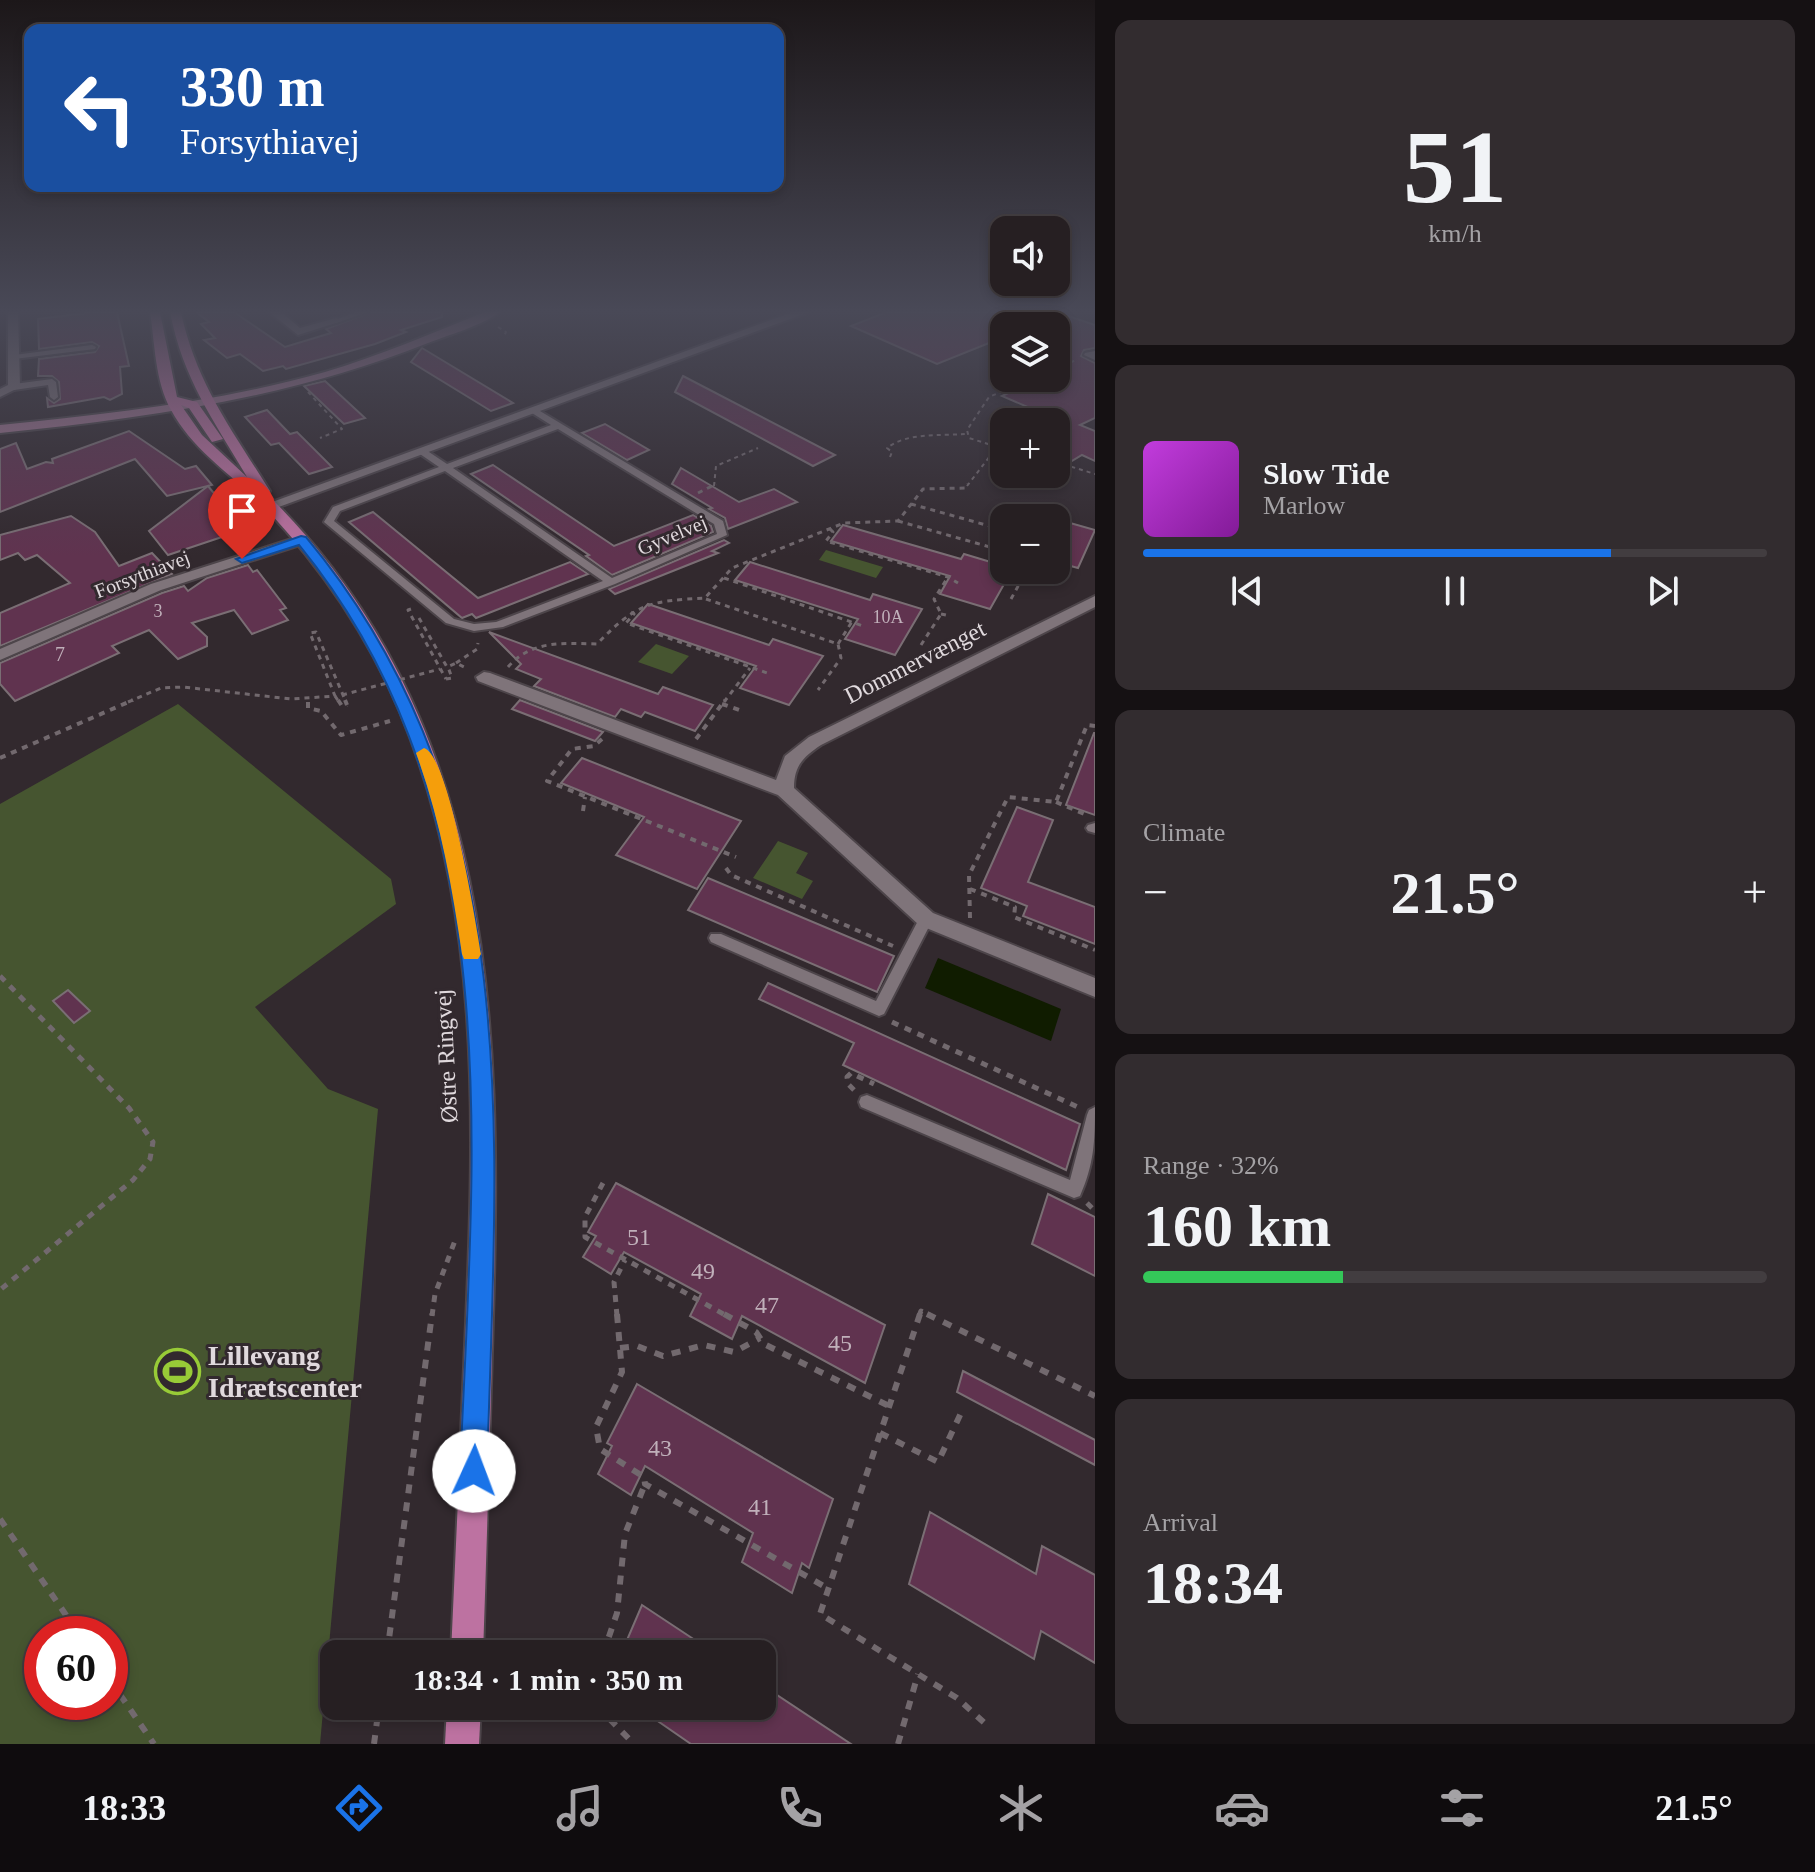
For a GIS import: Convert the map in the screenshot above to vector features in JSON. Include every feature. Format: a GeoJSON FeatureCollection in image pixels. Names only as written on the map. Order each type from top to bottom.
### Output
{"type":"FeatureCollection","features":[{"type":"Feature","properties":{"kind":"main road","name":"Østre Ringvej"},"geometry":{"type":"LineString","coordinates":[[170,393],[174,403],[218,459],[271,505],[301,540],[360,620],[410,715],[437,786],[459,876],[473,964],[481,1065],[484,1165],[468,1640]]}},
{"type":"Feature","properties":{"kind":"main road","name":"Østre Ringvej"},"geometry":{"type":"LineString","coordinates":[[193,394],[254,476],[271,505]]}},
{"type":"Feature","properties":{"kind":"main road"},"geometry":{"type":"LineString","coordinates":[[174,403],[193,394]]}},
{"type":"Feature","properties":{"kind":"main road"},"geometry":{"type":"LineString","coordinates":[[462,1744],[463,1720]]}},
{"type":"Feature","properties":{"kind":"street"},"geometry":{"type":"LineString","coordinates":[[193,394],[199,393]]}},
{"type":"Feature","properties":{"kind":"street"},"geometry":{"type":"LineString","coordinates":[[271,505],[582,393]]}},
{"type":"Feature","properties":{"kind":"street"},"geometry":{"type":"LineString","coordinates":[[0,421],[174,403]]}},
{"type":"Feature","properties":{"kind":"street"},"geometry":{"type":"LineString","coordinates":[[0,429],[174,403]]}},
{"type":"Feature","properties":{"kind":"street","name":"Forsythiavej"},"geometry":{"type":"LineString","coordinates":[[0,655],[156,587],[301,540]]}},
{"type":"Feature","properties":{"kind":"street","name":"Dommervænget"},"geometry":{"type":"LineString","coordinates":[[785,790],[784,771],[792,755],[1095,601]]}},
{"type":"Feature","properties":{"kind":"street"},"geometry":{"type":"LineString","coordinates":[[491,680],[785,790],[926,919],[1095,988]]}},
{"type":"Feature","properties":{"kind":"lane","name":"Gyvelvej"},"geometry":{"type":"LineString","coordinates":[[535,411],[719,523],[723,530],[722,535],[611,582]]}},
{"type":"Feature","properties":{"kind":"lane"},"geometry":{"type":"LineString","coordinates":[[559,425],[336,509],[329,522],[450,621],[463,627],[480,629],[499,625],[611,582]]}},
{"type":"Feature","properties":{"kind":"lane"},"geometry":{"type":"LineString","coordinates":[[423,452],[611,582]]}},
{"type":"Feature","properties":{"kind":"lane"},"geometry":{"type":"LineString","coordinates":[[716,938],[879,1009],[926,919]]}},
{"type":"Feature","properties":{"kind":"lane"},"geometry":{"type":"LineString","coordinates":[[867,1102],[1074,1190],[1081,1173],[1088,1111]]}},
{"type":"Feature","properties":{"kind":"path"},"geometry":{"type":"LineString","coordinates":[[309,393],[342,429],[320,438]]}},
{"type":"Feature","properties":{"kind":"path"},"geometry":{"type":"LineString","coordinates":[[966,434],[989,397],[998,393]]}},
{"type":"Feature","properties":{"kind":"path"},"geometry":{"type":"LineString","coordinates":[[890,457],[893,455],[887,448],[889,445],[909,438],[966,434],[990,444]]}},
{"type":"Feature","properties":{"kind":"path"},"geometry":{"type":"LineString","coordinates":[[681,500],[716,485],[716,466],[758,448]]}},
{"type":"Feature","properties":{"kind":"path"},"geometry":{"type":"LineString","coordinates":[[898,521],[923,489],[965,488],[990,456]]}},
{"type":"Feature","properties":{"kind":"path"},"geometry":{"type":"LineString","coordinates":[[1070,466],[1095,474]]}},
{"type":"Feature","properties":{"kind":"path"},"geometry":{"type":"LineString","coordinates":[[911,504],[990,526]]}},
{"type":"Feature","properties":{"kind":"path"},"geometry":{"type":"LineString","coordinates":[[705,598],[732,568],[844,523],[898,521],[990,547]]}},
{"type":"Feature","properties":{"kind":"path"},"geometry":{"type":"LineString","coordinates":[[830,528],[833,532],[826,541],[948,577],[958,583]]}},
{"type":"Feature","properties":{"kind":"path"},"geometry":{"type":"LineString","coordinates":[[941,614],[934,599],[948,577]]}},
{"type":"Feature","properties":{"kind":"path"},"geometry":{"type":"LineString","coordinates":[[724,578],[853,620],[863,626]]}},
{"type":"Feature","properties":{"kind":"path"},"geometry":{"type":"LineString","coordinates":[[1011,599],[1020,584]]}},
{"type":"Feature","properties":{"kind":"path"},"geometry":{"type":"LineString","coordinates":[[456,663],[491,680],[514,658],[541,645],[597,644],[629,611],[651,601],[705,598],[838,644]]}},
{"type":"Feature","properties":{"kind":"path"},"geometry":{"type":"LineString","coordinates":[[413,609],[447,667],[452,678],[446,679],[408,610],[413,609]]}},
{"type":"Feature","properties":{"kind":"path"},"geometry":{"type":"LineString","coordinates":[[629,611],[634,614],[626,623],[770,674]]}},
{"type":"Feature","properties":{"kind":"path"},"geometry":{"type":"LineString","coordinates":[[941,614],[950,616]]}},
{"type":"Feature","properties":{"kind":"path"},"geometry":{"type":"LineString","coordinates":[[921,645],[941,614]]}},
{"type":"Feature","properties":{"kind":"path"},"geometry":{"type":"LineString","coordinates":[[818,690],[841,658],[838,644],[853,620]]}},
{"type":"Feature","properties":{"kind":"path"},"geometry":{"type":"LineString","coordinates":[[447,667],[477,649],[480,629]]}},
{"type":"Feature","properties":{"kind":"path"},"geometry":{"type":"LineString","coordinates":[[316,632],[347,705],[342,706],[335,696],[310,633],[316,632]]}},
{"type":"Feature","properties":{"kind":"path"},"geometry":{"type":"LineString","coordinates":[[686,753],[750,668]]}},
{"type":"Feature","properties":{"kind":"path"},"geometry":{"type":"LineString","coordinates":[[342,695],[440,669]]}},
{"type":"Feature","properties":{"kind":"path"},"geometry":{"type":"LineString","coordinates":[[0,758],[161,688],[186,685],[308,702],[335,696]]}},
{"type":"Feature","properties":{"kind":"path"},"geometry":{"type":"LineString","coordinates":[[308,702],[308,708],[321,711],[341,735],[410,715]]}},
{"type":"Feature","properties":{"kind":"path"},"geometry":{"type":"LineString","coordinates":[[722,704],[742,711]]}},
{"type":"Feature","properties":{"kind":"path"},"geometry":{"type":"LineString","coordinates":[[1056,802],[1087,725],[1095,726]]}},
{"type":"Feature","properties":{"kind":"path"},"geometry":{"type":"LineString","coordinates":[[617,727],[594,746],[572,749],[547,781],[736,857]]}},
{"type":"Feature","properties":{"kind":"path"},"geometry":{"type":"LineString","coordinates":[[583,811],[585,797]]}},
{"type":"Feature","properties":{"kind":"path"},"geometry":{"type":"LineString","coordinates":[[966,936],[972,908],[969,875],[1008,797],[1056,802],[1092,816],[1094,828]]}},
{"type":"Feature","properties":{"kind":"path"},"geometry":{"type":"LineString","coordinates":[[726,868],[731,875],[909,952]]}},
{"type":"Feature","properties":{"kind":"path"},"geometry":{"type":"LineString","coordinates":[[970,889],[1015,907],[1014,917],[1095,950]]}},
{"type":"Feature","properties":{"kind":"path"},"geometry":{"type":"LineString","coordinates":[[0,976],[129,1108],[153,1142],[150,1159],[133,1180],[0,1290]]}},
{"type":"Feature","properties":{"kind":"path"},"geometry":{"type":"LineString","coordinates":[[879,1009],[887,1020],[1088,1111]]}},
{"type":"Feature","properties":{"kind":"path"},"geometry":{"type":"LineString","coordinates":[[603,1183],[585,1217],[585,1237],[756,1332],[764,1344],[889,1406]]}},
{"type":"Feature","properties":{"kind":"path"},"geometry":{"type":"LineString","coordinates":[[389,1640],[435,1294],[457,1237]]}},
{"type":"Feature","properties":{"kind":"path"},"geometry":{"type":"LineString","coordinates":[[608,1640],[617,1613],[625,1534],[645,1484],[644,1477],[600,1449],[596,1427],[622,1372],[614,1282],[625,1260]]}},
{"type":"Feature","properties":{"kind":"path"},"geometry":{"type":"LineString","coordinates":[[989,1727],[957,1698],[820,1614],[921,1311],[1095,1396]]}},
{"type":"Feature","properties":{"kind":"path"},"geometry":{"type":"LineString","coordinates":[[620,1348],[637,1346],[663,1356],[704,1345],[734,1352],[760,1338]]}},
{"type":"Feature","properties":{"kind":"path"},"geometry":{"type":"LineString","coordinates":[[880,1433],[938,1462],[961,1413]]}},
{"type":"Feature","properties":{"kind":"path"},"geometry":{"type":"LineString","coordinates":[[645,1484],[829,1589]]}},
{"type":"Feature","properties":{"kind":"path"},"geometry":{"type":"LineString","coordinates":[[0,1519],[67,1616]]}},
{"type":"Feature","properties":{"kind":"path"},"geometry":{"type":"LineString","coordinates":[[898,1744],[918,1674]]}},
{"type":"Feature","properties":{"kind":"path"},"geometry":{"type":"LineString","coordinates":[[128,1706],[154,1744]]}},
{"type":"Feature","properties":{"kind":"path"},"geometry":{"type":"LineString","coordinates":[[374,1744],[377,1720]]}},
{"type":"Feature","properties":{"kind":"path"},"geometry":{"type":"LineString","coordinates":[[611,1720],[634,1744]]}},
{"type":"Feature","properties":{"kind":"shaded area"},"geometry":{"type":"Polygon","coordinates":[[[826,550],[883,567],[876,578],[819,560],[826,550]]]}},
{"type":"Feature","properties":{"kind":"shaded area"},"geometry":{"type":"Polygon","coordinates":[[[656,644],[689,656],[672,674],[638,662],[656,644]]]}},
{"type":"Feature","properties":{"kind":"shaded area","name":"Lillevang Idrætscenter"},"geometry":{"type":"Polygon","coordinates":[[[178,704],[391,879],[396,904],[255,1007],[328,1089],[378,1109],[329,1640],[320,1640],[320,1744],[0,1744],[0,804],[178,704]]]}},
{"type":"Feature","properties":{"kind":"shaded area"},"geometry":{"type":"Polygon","coordinates":[[[778,841],[808,853],[796,873],[813,881],[802,899],[753,878],[778,841]]]}},
{"type":"Feature","properties":{"kind":"shaded area"},"geometry":{"type":"Polygon","coordinates":[[[938,958],[1061,1009],[1051,1041],[925,988],[938,958]]]}},
{"type":"Feature","properties":{"kind":"building"},"geometry":{"type":"Polygon","coordinates":[[[60,393],[122,393],[110,400],[104,397],[48,407],[47,398],[54,403],[60,399],[60,393]]]}},
{"type":"Feature","properties":{"kind":"building"},"geometry":{"type":"Polygon","coordinates":[[[312,393],[338,393],[365,418],[344,424],[312,393]]]}},
{"type":"Feature","properties":{"kind":"building"},"geometry":{"type":"Polygon","coordinates":[[[462,393],[497,393],[513,403],[491,411],[462,393]]]}},
{"type":"Feature","properties":{"kind":"building"},"geometry":{"type":"Polygon","coordinates":[[[678,393],[716,393],[835,455],[813,466],[678,393]]]}},
{"type":"Feature","properties":{"kind":"building"},"geometry":{"type":"Polygon","coordinates":[[[1008,393],[1095,393],[1095,418],[1080,425],[1095,431],[1095,461],[1082,455],[1070,462],[1070,408],[1030,408],[1002,396],[1008,393]]]}},
{"type":"Feature","properties":{"kind":"building"},"geometry":{"type":"Polygon","coordinates":[[[267,410],[290,434],[297,432],[332,467],[309,474],[279,443],[271,445],[245,417],[267,410]]]}},
{"type":"Feature","properties":{"kind":"building"},"geometry":{"type":"Polygon","coordinates":[[[605,424],[649,450],[627,460],[582,433],[605,424]]]}},
{"type":"Feature","properties":{"kind":"building"},"geometry":{"type":"Polygon","coordinates":[[[129,431],[185,469],[196,466],[212,485],[167,496],[135,459],[0,512],[0,449],[16,443],[27,469],[46,462],[53,463],[52,459],[129,431]]]}},
{"type":"Feature","properties":{"kind":"building"},"geometry":{"type":"Polygon","coordinates":[[[493,465],[614,546],[693,515],[711,526],[713,532],[612,575],[586,556],[589,555],[471,474],[493,465]]]}},
{"type":"Feature","properties":{"kind":"building"},"geometry":{"type":"Polygon","coordinates":[[[681,468],[739,502],[774,489],[797,502],[728,529],[725,518],[672,484],[681,468]]]}},
{"type":"Feature","properties":{"kind":"building"},"geometry":{"type":"Polygon","coordinates":[[[208,486],[235,519],[216,525],[225,536],[168,555],[149,531],[208,486]]]}},
{"type":"Feature","properties":{"kind":"building"},"geometry":{"type":"Polygon","coordinates":[[[373,512],[478,598],[570,562],[588,574],[476,618],[472,614],[462,618],[349,522],[373,512]]]}},
{"type":"Feature","properties":{"kind":"building"},"geometry":{"type":"Polygon","coordinates":[[[71,516],[95,532],[119,566],[152,553],[172,574],[0,646],[0,613],[70,583],[37,555],[25,560],[18,553],[0,560],[0,535],[71,516]]]}},
{"type":"Feature","properties":{"kind":"building"},"geometry":{"type":"Polygon","coordinates":[[[1070,523],[1095,530],[1078,568],[1070,566],[1070,523]]]}},
{"type":"Feature","properties":{"kind":"building"},"geometry":{"type":"Polygon","coordinates":[[[843,525],[961,559],[964,554],[990,562],[990,584],[1004,584],[990,609],[940,594],[950,576],[831,541],[843,525]]]}},
{"type":"Feature","properties":{"kind":"building"},"geometry":{"type":"Polygon","coordinates":[[[724,540],[729,543],[712,551],[718,553],[615,594],[609,589],[724,540]]]}},
{"type":"Feature","properties":{"kind":"building"},"geometry":{"type":"Polygon","coordinates":[[[750,562],[870,600],[873,594],[922,609],[895,655],[845,639],[858,619],[735,580],[750,562]]]}},
{"type":"Feature","properties":{"kind":"building"},"geometry":{"type":"Polygon","coordinates":[[[248,565],[253,572],[257,570],[286,608],[280,610],[288,620],[252,634],[234,610],[192,623],[207,637],[207,646],[178,659],[149,630],[112,646],[119,653],[15,701],[0,684],[0,663],[162,593],[184,586],[188,591],[207,578],[248,565]]]}},
{"type":"Feature","properties":{"kind":"building"},"geometry":{"type":"Polygon","coordinates":[[[648,604],[769,645],[773,639],[823,656],[789,705],[740,688],[756,666],[631,623],[648,604]]]}},
{"type":"Feature","properties":{"kind":"building"},"geometry":{"type":"Polygon","coordinates":[[[489,632],[658,694],[663,687],[713,705],[695,731],[645,712],[641,717],[621,709],[615,717],[534,686],[541,679],[516,669],[521,664],[489,632]]]}},
{"type":"Feature","properties":{"kind":"building"},"geometry":{"type":"Polygon","coordinates":[[[520,700],[603,732],[595,741],[512,709],[520,700]]]}},
{"type":"Feature","properties":{"kind":"building"},"geometry":{"type":"Polygon","coordinates":[[[1095,733],[1095,815],[1066,805],[1095,733]]]}},
{"type":"Feature","properties":{"kind":"building"},"geometry":{"type":"Polygon","coordinates":[[[582,758],[741,821],[697,889],[616,855],[644,817],[561,783],[582,758]]]}},
{"type":"Feature","properties":{"kind":"building"},"geometry":{"type":"Polygon","coordinates":[[[1017,807],[1053,820],[1028,882],[1095,907],[1095,944],[1023,916],[1027,906],[981,888],[1017,807]]]}},
{"type":"Feature","properties":{"kind":"building"},"geometry":{"type":"Polygon","coordinates":[[[708,878],[894,956],[877,992],[688,910],[708,878]]]}},
{"type":"Feature","properties":{"kind":"building"},"geometry":{"type":"Polygon","coordinates":[[[768,983],[1080,1124],[1066,1170],[843,1065],[854,1043],[759,999],[768,983]]]}},
{"type":"Feature","properties":{"kind":"building"},"geometry":{"type":"Polygon","coordinates":[[[68,990],[90,1011],[74,1023],[53,1001],[68,990]]]}},
{"type":"Feature","properties":{"kind":"building"},"geometry":{"type":"Polygon","coordinates":[[[616,1183],[885,1325],[865,1383],[742,1316],[732,1339],[690,1316],[701,1294],[624,1252],[611,1274],[583,1257],[596,1236],[588,1232],[616,1183]]]}},
{"type":"Feature","properties":{"kind":"building"},"geometry":{"type":"Polygon","coordinates":[[[1048,1194],[1095,1217],[1095,1276],[1032,1244],[1048,1194]]]}},
{"type":"Feature","properties":{"kind":"building"},"geometry":{"type":"Polygon","coordinates":[[[963,1371],[1095,1440],[1095,1465],[957,1392],[963,1371]]]}},
{"type":"Feature","properties":{"kind":"building"},"geometry":{"type":"Polygon","coordinates":[[[637,1384],[833,1499],[809,1568],[802,1563],[792,1593],[742,1562],[753,1533],[645,1466],[631,1495],[598,1474],[612,1446],[607,1443],[637,1384]]]}},
{"type":"Feature","properties":{"kind":"building"},"geometry":{"type":"Polygon","coordinates":[[[930,1512],[1036,1574],[1042,1546],[1095,1575],[1095,1663],[1041,1631],[1034,1659],[909,1584],[930,1512]]]}},
{"type":"Feature","properties":{"kind":"building"},"geometry":{"type":"Polygon","coordinates":[[[642,1605],[695,1640],[627,1640],[642,1605]]]}},
{"type":"Feature","properties":{"kind":"building"},"geometry":{"type":"Polygon","coordinates":[[[776,1694],[851,1744],[691,1744],[656,1720],[776,1720],[776,1694]]]}},
{"type":"Feature","properties":{"kind":"slow traffic"},"geometry":{"type":"LineString","coordinates":[[424,753],[437,786],[459,876],[471,954]]}},
{"type":"Feature","properties":{"kind":"place","name":"Lillevang Idrætscenter"},"geometry":{"type":"Point","coordinates":[177,1371]}},
{"type":"Feature","properties":{"kind":"route"},"geometry":{"type":"LineString","coordinates":[[242,559],[301,540],[332,578],[387,665],[437,786],[459,876],[473,964],[481,1065],[484,1165],[474,1471]]}}]}
